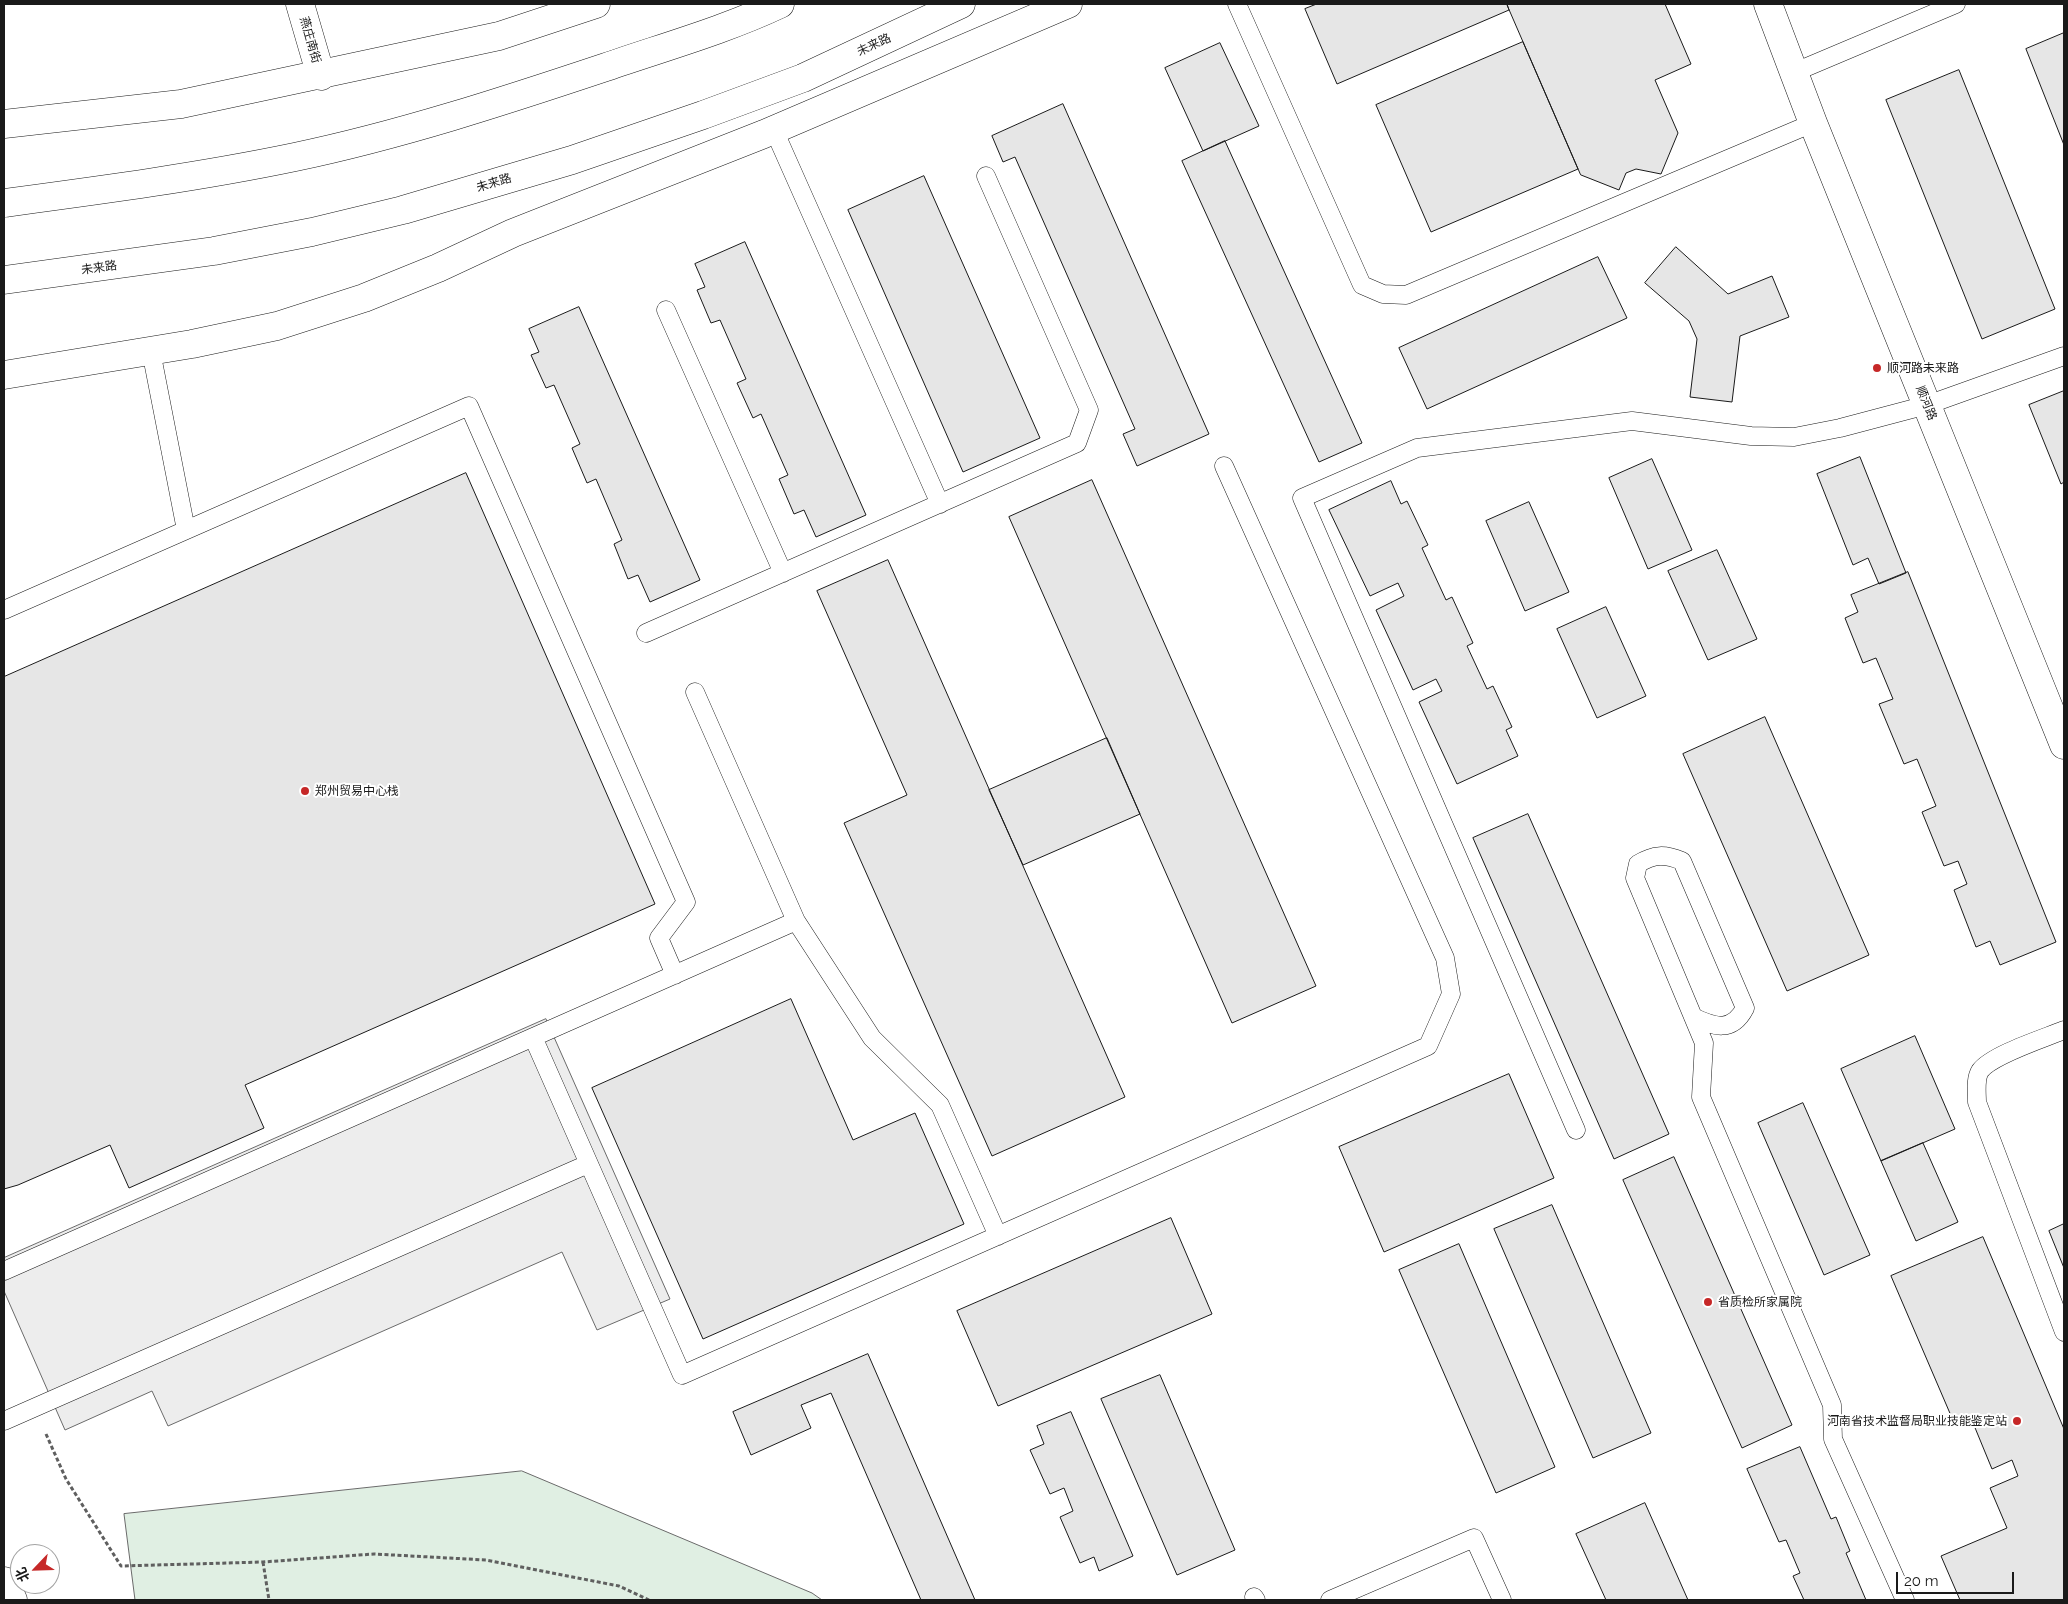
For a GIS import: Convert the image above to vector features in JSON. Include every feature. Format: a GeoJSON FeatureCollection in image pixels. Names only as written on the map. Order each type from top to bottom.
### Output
{"type":"FeatureCollection","features":[{"type":"Feature","properties":{"kind":"main road","name":"燕庄南街"},"geometry":{"type":"LineString","coordinates":[[300,4],[321,76]]}},
{"type":"Feature","properties":{"kind":"main road"},"geometry":{"type":"LineString","coordinates":[[4,124],[181,104],[321,76],[499,36],[596,4]]}},
{"type":"Feature","properties":{"kind":"main road"},"geometry":{"type":"LineString","coordinates":[[4,203],[201,175],[382,136],[548,86],[678,42],[780,4]]}},
{"type":"Feature","properties":{"kind":"main road","name":"未来路"},"geometry":{"type":"LineString","coordinates":[[4,280],[214,251],[312,232],[403,210],[572,160],[703,116],[803,78],[962,4]]}},
{"type":"Feature","properties":{"kind":"main road"},"geometry":{"type":"LineString","coordinates":[[4,376],[150,351],[277,326],[364,298],[438,268],[513,233],[774,130],[1068,4]]}},
{"type":"Feature","properties":{"kind":"main road","name":"顺河路"},"geometry":{"type":"LineString","coordinates":[[1768,4],[1813,123],[2064,745]]}},
{"type":"Feature","properties":{"kind":"main road"},"geometry":{"type":"LineString","coordinates":[[4,1581],[13,1600]]}},
{"type":"Feature","properties":{"kind":"lane"},"geometry":{"type":"LineString","coordinates":[[1237,4],[1362,285],[1382,294],[1406,295],[1813,123]]}},
{"type":"Feature","properties":{"kind":"lane"},"geometry":{"type":"LineString","coordinates":[[1795,72],[1956,4]]}},
{"type":"Feature","properties":{"kind":"lane"},"geometry":{"type":"LineString","coordinates":[[774,130],[940,504]]}},
{"type":"Feature","properties":{"kind":"lane"},"geometry":{"type":"LineString","coordinates":[[646,634],[1077,443],[1089,410],[986,176]]}},
{"type":"Feature","properties":{"kind":"lane"},"geometry":{"type":"LineString","coordinates":[[666,310],[783,573]]}},
{"type":"Feature","properties":{"kind":"lane"},"geometry":{"type":"LineString","coordinates":[[150,351],[186,530]]}},
{"type":"Feature","properties":{"kind":"lane"},"geometry":{"type":"LineString","coordinates":[[1576,1130],[1302,498],[1417,448],[1632,421],[1750,436],[1794,437],[1840,428],[1927,405],[2064,356]]}},
{"type":"Feature","properties":{"kind":"lane"},"geometry":{"type":"LineString","coordinates":[[4,610],[468,406],[686,902],[659,938],[675,975]]}},
{"type":"Feature","properties":{"kind":"lane"},"geometry":{"type":"LineString","coordinates":[[533,1038],[682,1375],[1428,1046],[1451,994],[1445,958],[1224,466]]}},
{"type":"Feature","properties":{"kind":"lane"},"geometry":{"type":"LineString","coordinates":[[695,692],[796,921],[872,1038],[940,1105],[998,1236]]}},
{"type":"Feature","properties":{"kind":"lane"},"geometry":{"type":"LineString","coordinates":[[1693,1017],[1714,1027],[1727,1025],[1740,1018],[1745,1008],[1682,861],[1669,856],[1651,856],[1638,864],[1635,878],[1693,1017],[1704,1043],[1701,1097],[1832,1405],[1834,1439],[1905,1600]]}},
{"type":"Feature","properties":{"kind":"lane"},"geometry":{"type":"LineString","coordinates":[[4,1271],[796,921]]}},
{"type":"Feature","properties":{"kind":"lane"},"geometry":{"type":"LineString","coordinates":[[2064,1030],[1999,1057],[1980,1071],[1977,1084],[1977,1102],[2064,1332]]}},
{"type":"Feature","properties":{"kind":"lane"},"geometry":{"type":"LineString","coordinates":[[4,1421],[588,1164]]}},
{"type":"Feature","properties":{"kind":"lane"},"geometry":{"type":"LineString","coordinates":[[1330,1600],[1474,1538],[1502,1600]]}},
{"type":"Feature","properties":{"kind":"path"},"geometry":{"type":"LineString","coordinates":[[34,1408],[66,1479],[121,1566],[263,1562],[374,1554],[486,1560],[619,1586],[649,1600]]}},
{"type":"Feature","properties":{"kind":"path"},"geometry":{"type":"LineString","coordinates":[[263,1562],[270,1600]]}},
{"type":"Feature","properties":{"kind":"green space"},"geometry":{"type":"Polygon","coordinates":[[[522,1471],[812,1593],[822,1600],[135,1600],[124,1514],[522,1471]]]}},
{"type":"Feature","properties":{"kind":"shaded area"},"geometry":{"type":"Polygon","coordinates":[[[546,1019],[670,1299],[597,1330],[562,1252],[168,1426],[152,1391],[65,1430],[4,1291],[4,1258],[546,1019]]]}},
{"type":"Feature","properties":{"kind":"building"},"geometry":{"type":"Polygon","coordinates":[[[1317,4],[1507,4],[1509,10],[1337,84],[1305,9],[1317,4]]]}},
{"type":"Feature","properties":{"kind":"building"},"geometry":{"type":"Polygon","coordinates":[[[1507,4],[1665,4],[1691,64],[1655,80],[1678,133],[1661,174],[1636,169],[1626,173],[1619,190],[1581,175],[1507,4]]]}},
{"type":"Feature","properties":{"kind":"building"},"geometry":{"type":"Polygon","coordinates":[[[2064,33],[2064,145],[2026,49],[2064,33]]]}},
{"type":"Feature","properties":{"kind":"building"},"geometry":{"type":"Polygon","coordinates":[[[1523,42],[1578,169],[1431,232],[1376,105],[1523,42]]]}},
{"type":"Feature","properties":{"kind":"building"},"geometry":{"type":"Polygon","coordinates":[[[1220,43],[1259,126],[1203,151],[1165,68],[1220,43]]]}},
{"type":"Feature","properties":{"kind":"building"},"geometry":{"type":"Polygon","coordinates":[[[1959,70],[2055,309],[1982,339],[1886,100],[1959,70]]]}},
{"type":"Feature","properties":{"kind":"building"},"geometry":{"type":"Polygon","coordinates":[[[1063,104],[1209,434],[1137,466],[1123,434],[1135,429],[1015,157],[1003,162],[992,136],[1063,104]]]}},
{"type":"Feature","properties":{"kind":"building"},"geometry":{"type":"Polygon","coordinates":[[[1225,141],[1362,443],[1319,462],[1182,161],[1225,141]]]}},
{"type":"Feature","properties":{"kind":"building"},"geometry":{"type":"Polygon","coordinates":[[[924,176],[1040,438],[963,472],[848,210],[924,176]]]}},
{"type":"Feature","properties":{"kind":"building"},"geometry":{"type":"Polygon","coordinates":[[[745,242],[866,515],[816,537],[804,510],[794,514],[779,479],[788,475],[761,414],[753,418],[737,383],[746,379],[720,320],[711,323],[697,290],[705,287],[695,264],[745,242]]]}},
{"type":"Feature","properties":{"kind":"building"},"geometry":{"type":"Polygon","coordinates":[[[1676,247],[1728,294],[1772,276],[1789,317],[1740,336],[1732,402],[1690,397],[1697,339],[1689,321],[1645,283],[1676,247]]]}},
{"type":"Feature","properties":{"kind":"building"},"geometry":{"type":"Polygon","coordinates":[[[1598,257],[1627,318],[1427,409],[1399,348],[1598,257]]]}},
{"type":"Feature","properties":{"kind":"building"},"geometry":{"type":"Polygon","coordinates":[[[579,307],[700,580],[650,602],[638,575],[628,579],[614,544],[622,540],[596,479],[587,483],[572,448],[580,444],[554,385],[546,388],[531,355],[539,352],[529,329],[579,307]]]}},
{"type":"Feature","properties":{"kind":"building"},"geometry":{"type":"Polygon","coordinates":[[[2064,391],[2064,482],[2061,484],[2029,405],[2064,391]]]}},
{"type":"Feature","properties":{"kind":"building"},"geometry":{"type":"Polygon","coordinates":[[[1860,457],[1906,573],[1879,584],[1868,558],[1853,565],[1817,474],[1860,457]]]}},
{"type":"Feature","properties":{"kind":"building"},"geometry":{"type":"Polygon","coordinates":[[[1652,459],[1692,550],[1648,569],[1609,478],[1652,459]]]}},
{"type":"Feature","properties":{"kind":"building","name":"郑州贸易中心栈"},"geometry":{"type":"Polygon","coordinates":[[[466,473],[655,904],[245,1085],[264,1128],[129,1188],[110,1145],[18,1185],[4,1189],[4,677],[466,473]]]}},
{"type":"Feature","properties":{"kind":"building"},"geometry":{"type":"Polygon","coordinates":[[[1092,480],[1316,986],[1232,1023],[1009,517],[1092,480]]]}},
{"type":"Feature","properties":{"kind":"building"},"geometry":{"type":"Polygon","coordinates":[[[1391,481],[1401,504],[1407,501],[1428,545],[1422,548],[1446,600],[1452,597],[1473,643],[1467,646],[1487,689],[1493,686],[1512,727],[1506,730],[1518,756],[1457,784],[1419,702],[1442,691],[1436,679],[1413,690],[1376,610],[1404,596],[1398,583],[1370,596],[1329,510],[1391,481]]]}},
{"type":"Feature","properties":{"kind":"building"},"geometry":{"type":"Polygon","coordinates":[[[1529,502],[1569,592],[1525,611],[1486,521],[1529,502]]]}},
{"type":"Feature","properties":{"kind":"building"},"geometry":{"type":"Polygon","coordinates":[[[1717,550],[1757,639],[1708,660],[1668,571],[1717,550]]]}},
{"type":"Feature","properties":{"kind":"building"},"geometry":{"type":"Polygon","coordinates":[[[888,560],[1125,1097],[992,1156],[844,823],[907,795],[817,591],[888,560]]]}},
{"type":"Feature","properties":{"kind":"building"},"geometry":{"type":"Polygon","coordinates":[[[1908,572],[2056,942],[2000,965],[1990,941],[1976,947],[1954,890],[1967,884],[1958,861],[1944,866],[1922,812],[1936,806],[1917,759],[1904,764],[1879,704],[1893,699],[1876,658],[1863,663],[1845,618],[1858,612],[1851,595],[1908,572]]]}},
{"type":"Feature","properties":{"kind":"building"},"geometry":{"type":"Polygon","coordinates":[[[1606,607],[1646,696],[1597,718],[1557,629],[1606,607]]]}},
{"type":"Feature","properties":{"kind":"building"},"geometry":{"type":"Polygon","coordinates":[[[1765,717],[1869,955],[1787,991],[1683,754],[1765,717]]]}},
{"type":"Feature","properties":{"kind":"building"},"geometry":{"type":"Polygon","coordinates":[[[1107,738],[1140,814],[1023,865],[989,790],[1107,738]]]}},
{"type":"Feature","properties":{"kind":"building"},"geometry":{"type":"Polygon","coordinates":[[[1528,814],[1669,1134],[1614,1159],[1473,838],[1528,814]]]}},
{"type":"Feature","properties":{"kind":"building"},"geometry":{"type":"Polygon","coordinates":[[[791,999],[853,1140],[915,1113],[964,1224],[703,1339],[592,1088],[791,999]]]}},
{"type":"Feature","properties":{"kind":"building"},"geometry":{"type":"Polygon","coordinates":[[[1915,1036],[1955,1129],[1881,1161],[1841,1069],[1915,1036]]]}},
{"type":"Feature","properties":{"kind":"building"},"geometry":{"type":"Polygon","coordinates":[[[1509,1074],[1554,1178],[1384,1252],[1339,1147],[1509,1074]]]}},
{"type":"Feature","properties":{"kind":"building"},"geometry":{"type":"Polygon","coordinates":[[[1803,1103],[1870,1255],[1824,1275],[1758,1123],[1803,1103]]]}},
{"type":"Feature","properties":{"kind":"building"},"geometry":{"type":"Polygon","coordinates":[[[1923,1143],[1958,1222],[1916,1241],[1881,1161],[1923,1143]]]}},
{"type":"Feature","properties":{"kind":"building","name":"省质检所家属院"},"geometry":{"type":"Polygon","coordinates":[[[1674,1157],[1792,1425],[1742,1448],[1623,1180],[1674,1157]]]}},
{"type":"Feature","properties":{"kind":"building"},"geometry":{"type":"Polygon","coordinates":[[[1552,1205],[1651,1433],[1593,1458],[1494,1229],[1552,1205]]]}},
{"type":"Feature","properties":{"kind":"building"},"geometry":{"type":"Polygon","coordinates":[[[1171,1218],[1212,1314],[998,1406],[957,1311],[1171,1218]]]}},
{"type":"Feature","properties":{"kind":"building"},"geometry":{"type":"Polygon","coordinates":[[[2064,1224],[2064,1268],[2049,1231],[2064,1224]]]}},
{"type":"Feature","properties":{"kind":"building","name":"河南省技术监督局职业技能鉴定站"},"geometry":{"type":"Polygon","coordinates":[[[1983,1237],[2064,1429],[2064,1599],[2062,1600],[1960,1600],[1941,1556],[2007,1528],[1990,1488],[2018,1476],[2012,1460],[1992,1469],[1971,1418],[1955,1425],[1891,1276],[1983,1237]]]}},
{"type":"Feature","properties":{"kind":"building"},"geometry":{"type":"Polygon","coordinates":[[[1459,1244],[1555,1467],[1496,1493],[1399,1270],[1459,1244]]]}},
{"type":"Feature","properties":{"kind":"building"},"geometry":{"type":"Polygon","coordinates":[[[868,1354],[975,1600],[921,1600],[831,1393],[801,1405],[811,1428],[751,1455],[733,1412],[868,1354]]]}},
{"type":"Feature","properties":{"kind":"building"},"geometry":{"type":"Polygon","coordinates":[[[1160,1375],[1235,1550],[1177,1575],[1101,1399],[1160,1375]]]}},
{"type":"Feature","properties":{"kind":"building"},"geometry":{"type":"Polygon","coordinates":[[[1071,1412],[1133,1556],[1099,1571],[1094,1557],[1080,1563],[1060,1517],[1073,1511],[1064,1488],[1050,1494],[1030,1450],[1044,1444],[1037,1426],[1071,1412]]]}},
{"type":"Feature","properties":{"kind":"building"},"geometry":{"type":"Polygon","coordinates":[[[1800,1447],[1831,1519],[1836,1517],[1850,1551],[1846,1553],[1866,1600],[1804,1600],[1793,1576],[1800,1573],[1786,1540],[1779,1542],[1747,1469],[1800,1447]]]}},
{"type":"Feature","properties":{"kind":"building"},"geometry":{"type":"Polygon","coordinates":[[[1645,1503],[1688,1600],[1606,1600],[1576,1534],[1645,1503]]]}},
{"type":"Feature","properties":{"kind":"place","name":"顺河路未来路"},"geometry":{"type":"Point","coordinates":[1877,368]}},
{"type":"Feature","properties":{"kind":"place","name":"郑州贸易中心栈"},"geometry":{"type":"Point","coordinates":[305,791]}},
{"type":"Feature","properties":{"kind":"place","name":"省质检所家属院"},"geometry":{"type":"Point","coordinates":[1708,1302]}},
{"type":"Feature","properties":{"kind":"place","name":"河南省技术监督局职业技能鉴定站"},"geometry":{"type":"Point","coordinates":[2017,1421]}}]}
